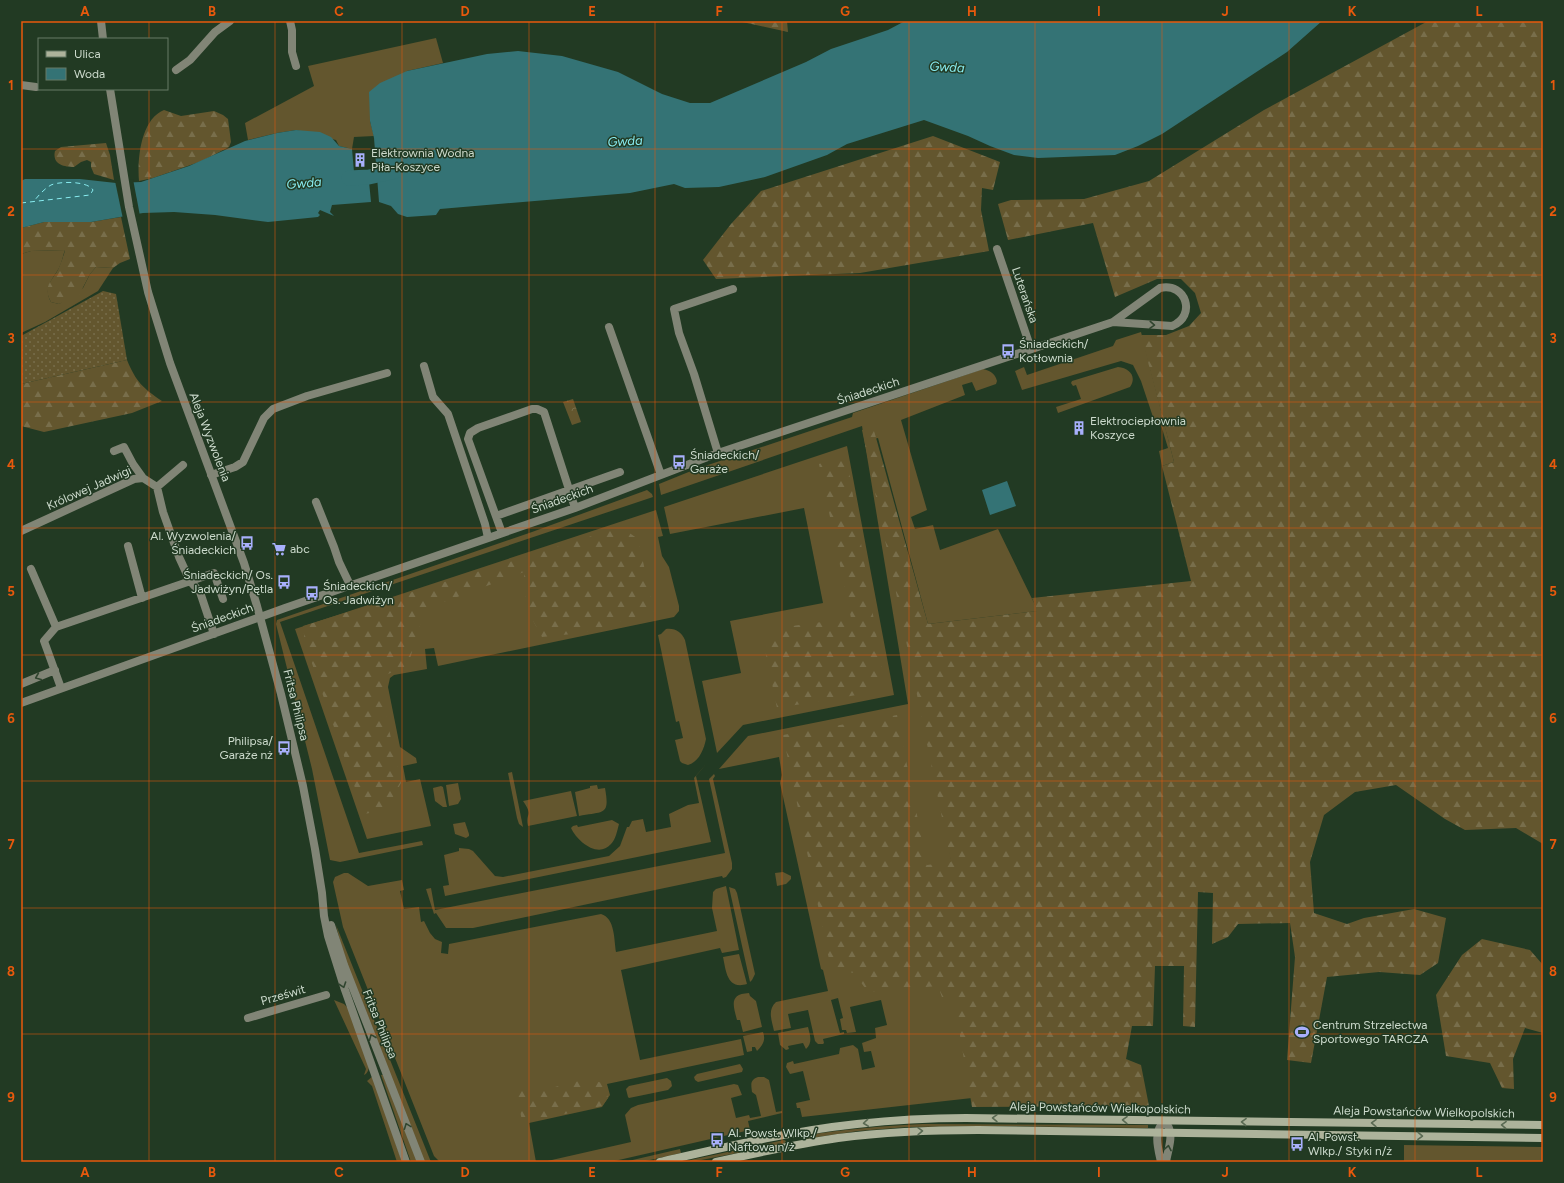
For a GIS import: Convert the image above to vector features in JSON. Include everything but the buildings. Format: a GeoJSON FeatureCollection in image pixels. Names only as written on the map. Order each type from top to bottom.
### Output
{"type":"FeatureCollection","features":[{"type":"Feature","properties":{"kind":"main road","name":"Aleja Powstańców Wielkopolskich"},"geometry":{"type":"LineString","coordinates":[[660,1162],[806,1131],[884,1121],[966,1118],[1543,1126]]}},
{"type":"Feature","properties":{"kind":"main road","name":"Aleja Powstańców Wielkopolskich"},"geometry":{"type":"LineString","coordinates":[[716,1162],[817,1142],[902,1132],[978,1130],[1543,1138]]}},
{"type":"Feature","properties":{"kind":"street"},"geometry":{"type":"LineString","coordinates":[[101,21],[103,38]]}},
{"type":"Feature","properties":{"kind":"street"},"geometry":{"type":"LineString","coordinates":[[176,70],[190,60],[215,32],[230,21]]}},
{"type":"Feature","properties":{"kind":"street"},"geometry":{"type":"LineString","coordinates":[[290,21],[292,30],[292,52],[296,66]]}},
{"type":"Feature","properties":{"kind":"street"},"geometry":{"type":"LineString","coordinates":[[21,85],[36,87]]}},
{"type":"Feature","properties":{"kind":"street","name":"Aleja Wyzwolenia"},"geometry":{"type":"LineString","coordinates":[[110,90],[123,172],[142,265],[168,356],[244,563],[260,617]]}},
{"type":"Feature","properties":{"kind":"street","name":"Luterańska"},"geometry":{"type":"LineString","coordinates":[[997,248],[1031,349]]}},
{"type":"Feature","properties":{"kind":"street"},"geometry":{"type":"LineString","coordinates":[[1167,287],[1174,289],[1181,294],[1185,300],[1186,308],[1183,317],[1172,326],[1113,322],[1160,288],[1167,287]]}},
{"type":"Feature","properties":{"kind":"street"},"geometry":{"type":"LineString","coordinates":[[718,454],[694,374],[679,333],[674,309],[733,289]]}},
{"type":"Feature","properties":{"kind":"street","name":"Śniadeckich"},"geometry":{"type":"LineString","coordinates":[[21,703],[350,585],[575,508],[718,454],[1113,322]]}},
{"type":"Feature","properties":{"kind":"street"},"geometry":{"type":"LineString","coordinates":[[608,327],[660,475]]}},
{"type":"Feature","properties":{"kind":"street"},"geometry":{"type":"LineString","coordinates":[[424,366],[433,397],[448,414],[485,524],[488,538]]}},
{"type":"Feature","properties":{"kind":"street"},"geometry":{"type":"LineString","coordinates":[[211,475],[235,467],[243,462],[264,418],[276,407],[307,396],[386,373]]}},
{"type":"Feature","properties":{"kind":"street"},"geometry":{"type":"LineString","coordinates":[[502,534],[468,439],[470,432],[483,426],[532,409],[537,409],[544,412],[575,508]]}},
{"type":"Feature","properties":{"kind":"street"},"geometry":{"type":"LineString","coordinates":[[114,451],[124,447],[133,464],[143,478]]}},
{"type":"Feature","properties":{"kind":"street"},"geometry":{"type":"LineString","coordinates":[[183,465],[157,488],[163,512],[179,557],[190,580],[200,592],[214,634]]}},
{"type":"Feature","properties":{"kind":"street"},"geometry":{"type":"LineString","coordinates":[[496,516],[620,472]]}},
{"type":"Feature","properties":{"kind":"street","name":"Królowej Jadwigi"},"geometry":{"type":"LineString","coordinates":[[21,531],[134,479],[143,478],[157,488]]}},
{"type":"Feature","properties":{"kind":"street"},"geometry":{"type":"LineString","coordinates":[[316,502],[339,562],[350,585]]}},
{"type":"Feature","properties":{"kind":"street"},"geometry":{"type":"LineString","coordinates":[[128,546],[142,598]]}},
{"type":"Feature","properties":{"kind":"street"},"geometry":{"type":"LineString","coordinates":[[31,569],[56,627]]}},
{"type":"Feature","properties":{"kind":"street"},"geometry":{"type":"LineString","coordinates":[[61,688],[44,641],[56,627],[214,573],[223,599]]}},
{"type":"Feature","properties":{"kind":"street","name":"Fritsa Philipsa"},"geometry":{"type":"LineString","coordinates":[[260,617],[297,761],[322,893],[338,948],[421,1162]]}},
{"type":"Feature","properties":{"kind":"street"},"geometry":{"type":"LineString","coordinates":[[21,684],[55,670]]}},
{"type":"Feature","properties":{"kind":"street","name":"Fritsa Philipsa"},"geometry":{"type":"LineString","coordinates":[[322,893],[325,926],[334,958],[406,1162]]}},
{"type":"Feature","properties":{"kind":"street","name":"Prześwit"},"geometry":{"type":"LineString","coordinates":[[248,1018],[326,995]]}},
{"type":"Feature","properties":{"kind":"street"},"geometry":{"type":"LineString","coordinates":[[1161,1162],[1156,1133],[1164,1121],[1170,1127],[1171,1133],[1166,1162]]}},
{"type":"Feature","properties":{"kind":"green space"},"geometry":{"type":"Polygon","coordinates":[[[738,21],[787,21],[788,32],[738,21]]]}},
{"type":"Feature","properties":{"kind":"green space"},"geometry":{"type":"Polygon","coordinates":[[[1428,21],[1543,21],[1543,844],[1516,828],[1465,830],[1445,819],[1396,785],[1355,792],[1324,815],[1310,862],[1314,913],[1347,924],[1364,918],[1414,909],[1446,918],[1438,963],[1420,975],[1379,972],[1327,977],[1311,1063],[1287,1060],[1295,957],[1290,923],[1238,924],[1228,937],[1212,944],[1213,893],[1198,892],[1195,1027],[1183,1026],[1184,966],[1155,966],[1153,1026],[1132,1026],[1126,1059],[1141,1065],[1149,1106],[972,1107],[954,1000],[943,1000],[938,986],[868,992],[854,973],[831,969],[783,735],[897,715],[927,865],[951,862],[862,430],[873,427],[928,624],[1037,611],[1032,598],[1191,581],[1162,466],[1174,462],[1141,335],[1166,335],[1189,326],[1201,313],[1195,293],[1181,279],[1157,279],[1115,297],[1093,223],[1008,240],[998,204],[1011,200],[1084,199],[1149,181],[1264,110],[1428,21]]]}},
{"type":"Feature","properties":{"kind":"green space"},"geometry":{"type":"Polygon","coordinates":[[[436,38],[443,63],[407,71],[370,121],[374,136],[354,137],[352,149],[339,146],[336,140],[296,130],[248,140],[245,123],[314,86],[308,66],[436,38]]]}},
{"type":"Feature","properties":{"kind":"green space"},"geometry":{"type":"Polygon","coordinates":[[[164,110],[181,116],[214,111],[223,115],[228,119],[231,142],[229,147],[202,161],[153,178],[139,181],[140,151],[145,131],[156,115],[164,110]]]}},
{"type":"Feature","properties":{"kind":"green space"},"geometry":{"type":"Polygon","coordinates":[[[933,136],[1000,162],[993,190],[982,188],[981,210],[989,251],[860,273],[716,279],[703,260],[731,224],[761,191],[933,136]]]}},
{"type":"Feature","properties":{"kind":"green space"},"geometry":{"type":"Polygon","coordinates":[[[106,143],[110,155],[114,180],[94,174],[91,167],[91,162],[87,160],[74,167],[59,164],[55,159],[55,151],[61,147],[106,143]]]}},
{"type":"Feature","properties":{"kind":"green space"},"geometry":{"type":"Polygon","coordinates":[[[121,217],[130,259],[113,268],[96,267],[90,274],[79,295],[59,304],[51,302],[47,291],[48,286],[58,270],[65,250],[31,251],[21,254],[21,228],[44,222],[91,222],[121,217]]]}},
{"type":"Feature","properties":{"kind":"green space"},"geometry":{"type":"Polygon","coordinates":[[[65,250],[60,266],[49,284],[48,292],[51,302],[59,304],[83,288],[90,274],[96,267],[113,268],[98,291],[45,322],[21,333],[21,254],[31,251],[65,250]]]}},
{"type":"Feature","properties":{"kind":"green space"},"geometry":{"type":"Polygon","coordinates":[[[103,291],[116,294],[127,360],[21,384],[21,336],[103,291]]]}},
{"type":"Feature","properties":{"kind":"green space"},"geometry":{"type":"Polygon","coordinates":[[[1141,332],[1174,462],[1162,466],[1159,451],[1168,448],[1161,425],[1156,426],[1141,381],[1133,365],[1121,361],[1022,390],[1015,371],[1024,367],[1027,375],[1113,346],[1116,340],[1141,332]]]}},
{"type":"Feature","properties":{"kind":"green space"},"geometry":{"type":"Polygon","coordinates":[[[127,360],[141,384],[162,401],[132,413],[44,432],[21,426],[21,384],[127,360]]]}},
{"type":"Feature","properties":{"kind":"green space"},"geometry":{"type":"Polygon","coordinates":[[[1118,367],[1126,369],[1131,374],[1133,380],[1130,387],[1058,413],[1056,407],[1081,399],[1076,385],[1073,386],[1071,383],[1072,381],[1118,367]]]}},
{"type":"Feature","properties":{"kind":"green space"},"geometry":{"type":"Polygon","coordinates":[[[983,369],[994,374],[997,381],[996,384],[976,391],[972,382],[962,385],[965,395],[901,420],[927,510],[911,517],[915,529],[933,525],[940,550],[998,529],[1038,611],[928,624],[878,438],[870,440],[997,1097],[981,1097],[802,1117],[800,1108],[797,1108],[796,1103],[810,1100],[803,1071],[790,1074],[786,1067],[787,1063],[793,1061],[794,1064],[839,1054],[840,1048],[853,1045],[858,1049],[862,1070],[875,1067],[871,1051],[864,1052],[862,1043],[876,1038],[875,1028],[887,1025],[881,1000],[850,1007],[856,1032],[847,1033],[846,1030],[842,1030],[840,1019],[843,1018],[838,998],[831,1000],[840,1033],[844,1032],[844,1034],[823,1039],[823,1044],[818,1044],[815,1041],[808,1010],[788,1014],[791,1028],[774,1031],[771,1020],[771,1012],[773,1005],[776,1002],[828,991],[823,970],[821,969],[780,783],[782,775],[779,757],[719,769],[748,736],[908,704],[862,426],[661,495],[659,484],[696,469],[852,417],[853,413],[983,369]]]}},
{"type":"Feature","properties":{"kind":"green space"},"geometry":{"type":"Polygon","coordinates":[[[573,399],[581,422],[572,425],[563,402],[573,399]]]}},
{"type":"Feature","properties":{"kind":"green space"},"geometry":{"type":"Polygon","coordinates":[[[847,446],[894,695],[743,725],[717,753],[702,681],[741,673],[730,621],[823,603],[804,508],[670,534],[664,507],[847,446]]]}},
{"type":"Feature","properties":{"kind":"green space"},"geometry":{"type":"Polygon","coordinates":[[[846,454],[883,674],[869,693],[777,708],[763,640],[792,626],[851,618],[819,464],[846,454]]]}},
{"type":"Feature","properties":{"kind":"green space"},"geometry":{"type":"Polygon","coordinates":[[[647,490],[653,497],[280,622],[359,853],[422,841],[423,845],[340,862],[330,860],[312,769],[276,624],[277,620],[532,532],[647,490]]]}},
{"type":"Feature","properties":{"kind":"green space"},"geometry":{"type":"Polygon","coordinates":[[[656,510],[663,536],[658,537],[662,556],[669,567],[679,606],[679,611],[674,617],[438,666],[434,648],[425,649],[427,669],[394,675],[390,678],[388,687],[400,747],[416,758],[417,763],[403,766],[406,782],[420,779],[431,826],[367,839],[295,629],[656,510]]]}},
{"type":"Feature","properties":{"kind":"green space"},"geometry":{"type":"Polygon","coordinates":[[[621,527],[638,539],[654,611],[582,633],[542,637],[526,608],[524,572],[425,609],[408,665],[386,675],[382,698],[401,783],[386,810],[364,814],[305,643],[303,626],[621,527]]]}},
{"type":"Feature","properties":{"kind":"green space"},"geometry":{"type":"Polygon","coordinates":[[[666,629],[678,631],[685,640],[706,739],[704,747],[698,758],[688,765],[680,761],[675,740],[683,738],[679,721],[676,722],[658,635],[666,629]]]}},
{"type":"Feature","properties":{"kind":"green space"},"geometry":{"type":"Polygon","coordinates":[[[708,762],[696,776],[711,842],[445,896],[443,886],[449,885],[444,855],[459,851],[459,848],[473,851],[495,876],[503,877],[609,856],[620,846],[627,827],[629,827],[632,821],[643,819],[646,832],[671,827],[669,814],[688,805],[699,803],[694,778],[708,762]]]}},
{"type":"Feature","properties":{"kind":"green space"},"geometry":{"type":"Polygon","coordinates":[[[512,772],[523,827],[519,824],[517,818],[508,773],[512,772]]]}},
{"type":"Feature","properties":{"kind":"green space"},"geometry":{"type":"Polygon","coordinates":[[[714,774],[715,776],[713,779],[732,863],[732,869],[726,877],[723,878],[722,876],[473,928],[446,928],[436,913],[434,914],[426,889],[431,888],[435,910],[725,853],[709,779],[714,774]]]}},
{"type":"Feature","properties":{"kind":"green space"},"geometry":{"type":"Polygon","coordinates":[[[458,783],[461,799],[458,804],[449,806],[446,785],[458,783]]]}},
{"type":"Feature","properties":{"kind":"green space"},"geometry":{"type":"Polygon","coordinates":[[[597,785],[598,789],[605,788],[607,803],[606,808],[600,812],[579,816],[575,792],[597,785]]]}},
{"type":"Feature","properties":{"kind":"green space"},"geometry":{"type":"Polygon","coordinates":[[[443,787],[447,807],[443,807],[435,801],[433,788],[443,787]]]}},
{"type":"Feature","properties":{"kind":"green space"},"geometry":{"type":"Polygon","coordinates":[[[571,791],[577,816],[528,826],[527,822],[529,812],[523,801],[571,791]]]}},
{"type":"Feature","properties":{"kind":"green space"},"geometry":{"type":"Polygon","coordinates":[[[612,820],[619,824],[613,842],[606,848],[600,850],[594,849],[583,843],[571,828],[577,825],[578,827],[612,820]]]}},
{"type":"Feature","properties":{"kind":"green space"},"geometry":{"type":"Polygon","coordinates":[[[465,822],[469,834],[466,838],[455,834],[453,824],[465,822]]]}},
{"type":"Feature","properties":{"kind":"green space"},"geometry":{"type":"Polygon","coordinates":[[[783,872],[791,876],[791,879],[786,884],[777,886],[775,873],[783,872]]]}},
{"type":"Feature","properties":{"kind":"green space"},"geometry":{"type":"Polygon","coordinates":[[[348,873],[368,886],[402,880],[404,890],[400,891],[404,909],[419,907],[421,922],[424,921],[435,939],[442,942],[441,953],[448,954],[449,944],[601,914],[606,916],[611,924],[616,952],[717,931],[712,908],[713,892],[716,889],[726,886],[739,950],[722,953],[720,948],[621,970],[640,1060],[741,1039],[744,1055],[607,1084],[610,1095],[602,1107],[529,1123],[536,1162],[440,1162],[434,1156],[343,927],[333,882],[335,877],[348,873]]]}},
{"type":"Feature","properties":{"kind":"green space"},"geometry":{"type":"Polygon","coordinates":[[[729,887],[735,889],[737,893],[755,974],[750,982],[729,887]]]}},
{"type":"Feature","properties":{"kind":"green space"},"geometry":{"type":"Polygon","coordinates":[[[336,925],[431,1162],[424,1162],[346,965],[336,925]]]}},
{"type":"Feature","properties":{"kind":"green space"},"geometry":{"type":"Polygon","coordinates":[[[1482,939],[1530,950],[1543,965],[1543,1033],[1525,1028],[1513,1059],[1514,1089],[1502,1088],[1490,1063],[1446,1056],[1436,995],[1462,955],[1482,939]]]}},
{"type":"Feature","properties":{"kind":"green space"},"geometry":{"type":"Polygon","coordinates":[[[739,954],[747,984],[740,985],[731,982],[725,968],[723,957],[739,954]]]}},
{"type":"Feature","properties":{"kind":"green space"},"geometry":{"type":"Polygon","coordinates":[[[749,993],[750,996],[756,1001],[762,1027],[743,1032],[740,1020],[737,1020],[734,1010],[734,1001],[738,996],[749,993]]]}},
{"type":"Feature","properties":{"kind":"green space"},"geometry":{"type":"Polygon","coordinates":[[[334,1000],[344,1004],[349,1009],[369,1065],[368,1071],[364,1075],[366,1069],[334,1000]]]}},
{"type":"Feature","properties":{"kind":"green space"},"geometry":{"type":"Polygon","coordinates":[[[808,1027],[810,1044],[806,1049],[803,1043],[788,1046],[789,1049],[786,1050],[780,1045],[778,1033],[808,1027]]]}},
{"type":"Feature","properties":{"kind":"green space"},"geometry":{"type":"Polygon","coordinates":[[[763,1032],[764,1040],[761,1047],[757,1051],[755,1047],[752,1047],[752,1051],[747,1052],[743,1036],[763,1032]]]}},
{"type":"Feature","properties":{"kind":"green space"},"geometry":{"type":"Polygon","coordinates":[[[740,1064],[743,1069],[742,1072],[698,1082],[694,1077],[697,1074],[740,1064]]]}},
{"type":"Feature","properties":{"kind":"green space"},"geometry":{"type":"Polygon","coordinates":[[[381,1075],[383,1075],[418,1162],[411,1162],[381,1075]]]}},
{"type":"Feature","properties":{"kind":"green space"},"geometry":{"type":"Polygon","coordinates":[[[373,1076],[402,1162],[397,1162],[372,1086],[367,1081],[373,1076]]]}},
{"type":"Feature","properties":{"kind":"green space"},"geometry":{"type":"Polygon","coordinates":[[[758,1077],[764,1077],[769,1080],[776,1112],[782,1111],[782,1113],[748,1121],[750,1130],[610,1162],[543,1162],[631,1142],[625,1115],[631,1108],[638,1105],[734,1084],[738,1085],[742,1095],[731,1098],[736,1118],[749,1115],[750,1118],[761,1116],[756,1095],[752,1092],[751,1087],[752,1081],[758,1077]]]}},
{"type":"Feature","properties":{"kind":"green space"},"geometry":{"type":"Polygon","coordinates":[[[667,1078],[671,1081],[672,1086],[668,1090],[628,1097],[626,1089],[629,1086],[667,1078]]]}},
{"type":"Feature","properties":{"kind":"green space"},"geometry":{"type":"Polygon","coordinates":[[[586,1079],[603,1083],[608,1098],[602,1106],[528,1122],[522,1121],[515,1085],[523,1083],[528,1094],[586,1079]]]}},
{"type":"Feature","properties":{"kind":"green space"},"geometry":{"type":"Polygon","coordinates":[[[923,1124],[1148,1125],[1148,1128],[993,1126],[907,1127],[858,1131],[804,1139],[803,1136],[863,1128],[923,1124]]]}},
{"type":"Feature","properties":{"kind":"green space"},"geometry":{"type":"Polygon","coordinates":[[[784,1140],[786,1141],[784,1144],[691,1162],[690,1160],[784,1140]]]}},
{"type":"Feature","properties":{"kind":"green space"},"geometry":{"type":"Polygon","coordinates":[[[1404,1145],[1543,1147],[1543,1162],[1404,1162],[1404,1145]]]}},
{"type":"Feature","properties":{"kind":"green space"},"geometry":{"type":"Polygon","coordinates":[[[680,1149],[681,1153],[641,1162],[624,1162],[680,1149]]]}},
{"type":"Feature","properties":{"kind":"water"},"geometry":{"type":"Polygon","coordinates":[[[905,21],[1322,21],[1287,52],[1162,134],[1115,155],[1038,158],[1014,155],[924,120],[847,144],[827,155],[765,177],[719,187],[685,188],[674,184],[630,193],[440,209],[436,215],[407,217],[398,214],[391,206],[379,202],[374,138],[370,121],[369,92],[380,83],[407,71],[487,54],[518,51],[562,56],[618,72],[662,94],[690,103],[710,103],[806,62],[831,49],[888,30],[905,21]]]}},
{"type":"Feature","properties":{"kind":"water"},"geometry":{"type":"Polygon","coordinates":[[[296,130],[320,132],[331,137],[339,146],[352,149],[354,172],[368,171],[371,202],[332,205],[330,212],[334,216],[320,210],[318,213],[320,215],[318,217],[268,222],[215,215],[174,212],[143,213],[91,222],[44,222],[21,228],[21,181],[25,179],[80,179],[116,183],[141,182],[189,166],[245,141],[296,130]]]}},
{"type":"Feature","properties":{"kind":"water"},"geometry":{"type":"Polygon","coordinates":[[[1007,481],[1016,506],[990,515],[982,490],[1007,481]]]}},
{"type":"Feature","properties":{"kind":"pier"},"geometry":{"type":"Polygon","coordinates":[[[133,179],[140,216],[123,219],[115,181],[133,179]]]}},
{"type":"Feature","properties":{"kind":"waterway","name":"Gwda"},"geometry":{"type":"LineString","coordinates":[[349,178],[369,177],[396,171]]}},
{"type":"Feature","properties":{"kind":"ferry route"},"geometry":{"type":"LineString","coordinates":[[21,203],[90,195],[93,190],[90,187],[80,183],[67,182],[55,184],[46,188],[34,201]]}},
{"type":"Feature","properties":{"kind":"place","name":"Elektrownia Wodna Piła-Koszyce"},"geometry":{"type":"Point","coordinates":[360,160]}},
{"type":"Feature","properties":{"kind":"place","name":"Śniadeckich/ Kotłownia"},"geometry":{"type":"Point","coordinates":[1008,351]}},
{"type":"Feature","properties":{"kind":"place","name":"Elektrociepłownia Koszyce"},"geometry":{"type":"Point","coordinates":[1079,428]}},
{"type":"Feature","properties":{"kind":"place","name":"Śniadeckich/ Garaże"},"geometry":{"type":"Point","coordinates":[679,462]}},
{"type":"Feature","properties":{"kind":"place","name":"Al. Wyzwolenia/ Śniadeckich"},"geometry":{"type":"Point","coordinates":[247,543]}},
{"type":"Feature","properties":{"kind":"place","name":"abc"},"geometry":{"type":"Point","coordinates":[279,549]}},
{"type":"Feature","properties":{"kind":"place","name":"Śniadeckich/ Os. Jadwiżyn/Pętla"},"geometry":{"type":"Point","coordinates":[284,582]}},
{"type":"Feature","properties":{"kind":"place","name":"Śniadeckich/ Os. Jadwiżyn"},"geometry":{"type":"Point","coordinates":[312,593]}},
{"type":"Feature","properties":{"kind":"place","name":"Philipsa/ Garaże nż"},"geometry":{"type":"Point","coordinates":[284,748]}},
{"type":"Feature","properties":{"kind":"place","name":"Centrum Strzelectwa Sportowego TARCZA"},"geometry":{"type":"Point","coordinates":[1302,1032]}},
{"type":"Feature","properties":{"kind":"place","name":"Al. Powst. Wlkp./ Naftowa n/ż"},"geometry":{"type":"Point","coordinates":[717,1140]}},
{"type":"Feature","properties":{"kind":"place","name":"Al. Powst. Wlkp./ Styki n/ż"},"geometry":{"type":"Point","coordinates":[1297,1144]}}]}
